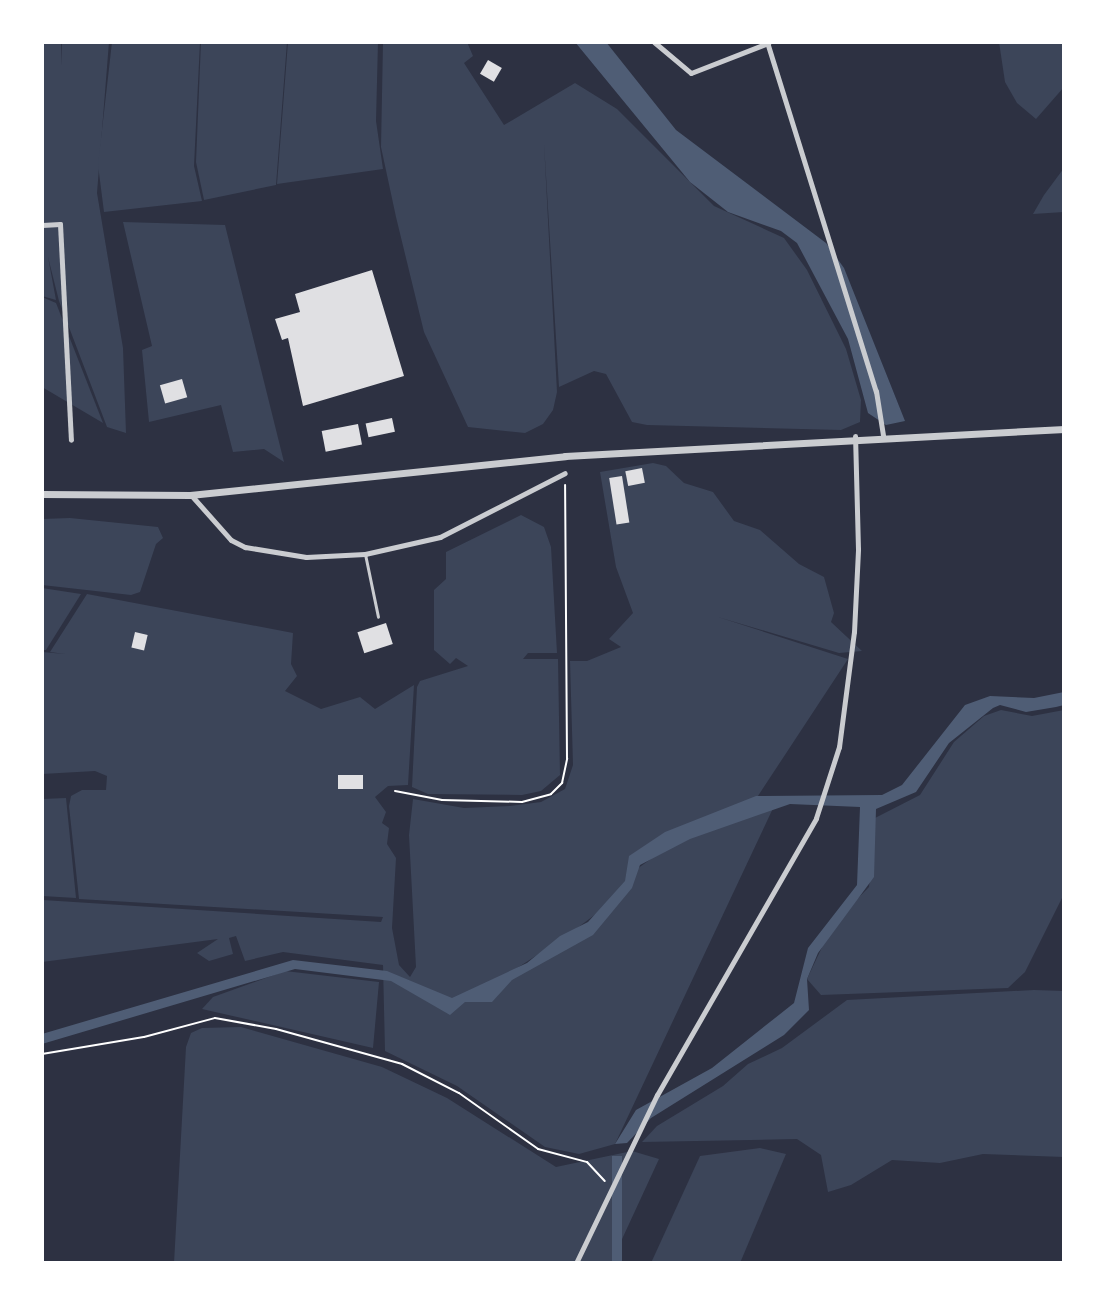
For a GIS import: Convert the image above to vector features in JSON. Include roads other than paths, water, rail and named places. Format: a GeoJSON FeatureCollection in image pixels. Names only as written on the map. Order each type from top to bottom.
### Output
{"type":"FeatureCollection","features":[{"type":"Feature","properties":{"kind":"street"},"geometry":{"type":"LineString","coordinates":[[654,42],[691,73],[768,42],[876,391],[883,435]]}},
{"type":"Feature","properties":{"kind":"street"},"geometry":{"type":"LineString","coordinates":[[42,225],[60,224],[71,440]]}},
{"type":"Feature","properties":{"kind":"street"},"geometry":{"type":"LineString","coordinates":[[42,494],[190,495],[523,459],[855,436],[1064,429]]}},
{"type":"Feature","properties":{"kind":"street"},"geometry":{"type":"LineString","coordinates":[[576,1263],[657,1095],[821,804],[839,747],[854,632],[858,549],[855,436]]}},
{"type":"Feature","properties":{"kind":"street"},"geometry":{"type":"LineString","coordinates":[[190,495],[231,540],[245,547],[306,557],[365,554],[440,537],[565,473]]}},
{"type":"Feature","properties":{"kind":"lane"},"geometry":{"type":"LineString","coordinates":[[365,554],[378,617]]}}]}
